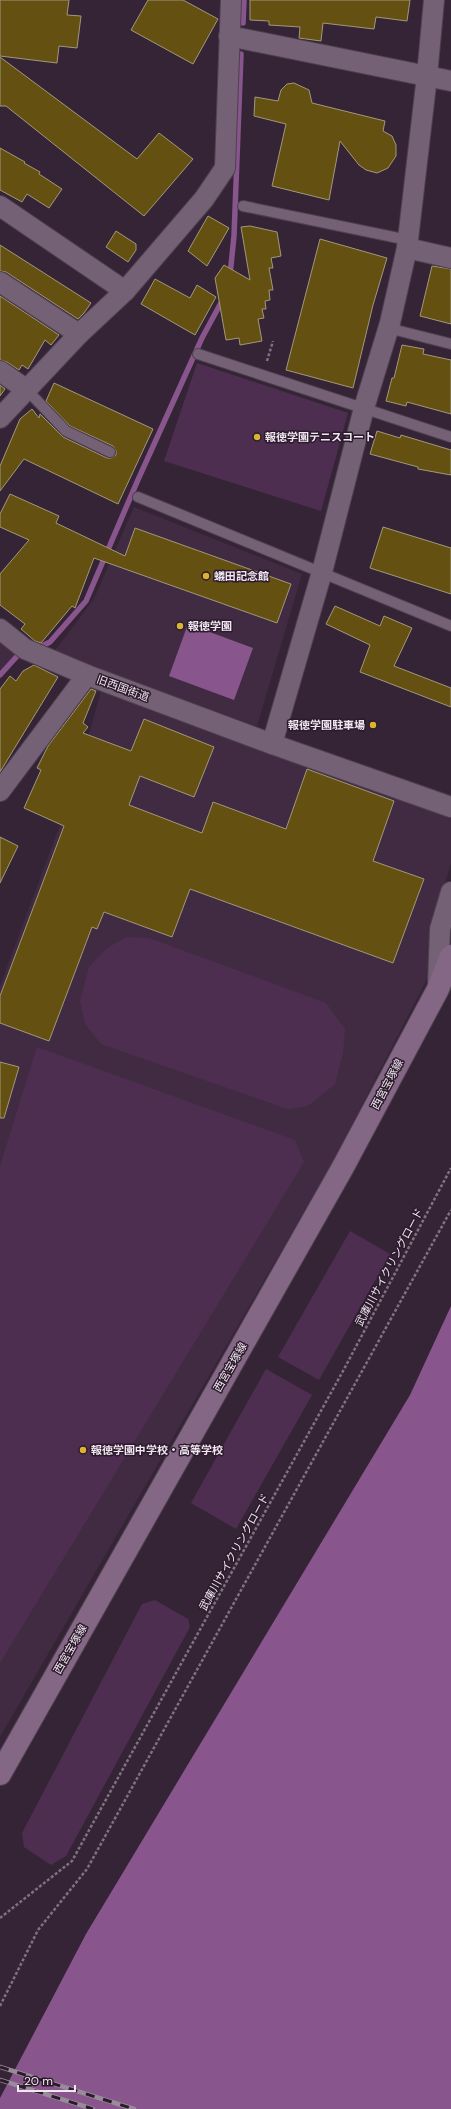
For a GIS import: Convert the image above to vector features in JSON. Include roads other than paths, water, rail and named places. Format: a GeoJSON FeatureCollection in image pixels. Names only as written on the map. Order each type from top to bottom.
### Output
{"type":"FeatureCollection","features":[{"type":"Feature","properties":{"kind":"main road","name":"西宮宝塚線"},"geometry":{"type":"LineString","coordinates":[[0,1774],[343,1167],[438,989],[451,956]]}},
{"type":"Feature","properties":{"kind":"street"},"geometry":{"type":"LineString","coordinates":[[0,418],[28,390],[79,334],[125,291],[204,199],[225,168],[231,0]]}},
{"type":"Feature","properties":{"kind":"street"},"geometry":{"type":"LineString","coordinates":[[272,744],[322,572],[364,408],[388,328],[407,244],[427,76],[434,0]]}},
{"type":"Feature","properties":{"kind":"street"},"geometry":{"type":"LineString","coordinates":[[229,36],[451,81]]}},
{"type":"Feature","properties":{"kind":"street"},"geometry":{"type":"LineString","coordinates":[[0,206],[125,291]]}},
{"type":"Feature","properties":{"kind":"street"},"geometry":{"type":"LineString","coordinates":[[407,244],[451,258]]}},
{"type":"Feature","properties":{"kind":"street"},"geometry":{"type":"LineString","coordinates":[[0,282],[79,334]]}},
{"type":"Feature","properties":{"kind":"street"},"geometry":{"type":"LineString","coordinates":[[0,371],[28,390]]}},
{"type":"Feature","properties":{"kind":"street"},"geometry":{"type":"LineString","coordinates":[[0,629],[25,649],[87,675]]}},
{"type":"Feature","properties":{"kind":"street","name":"旧西国街道"},"geometry":{"type":"LineString","coordinates":[[0,790],[87,675],[272,744],[451,807]]}},
{"type":"Feature","properties":{"kind":"street"},"geometry":{"type":"LineString","coordinates":[[438,989],[440,929],[451,892]]}},
{"type":"Feature","properties":{"kind":"lane"},"geometry":{"type":"LineString","coordinates":[[242,206],[407,244]]}},
{"type":"Feature","properties":{"kind":"lane"},"geometry":{"type":"LineString","coordinates":[[388,328],[451,344]]}},
{"type":"Feature","properties":{"kind":"lane"},"geometry":{"type":"LineString","coordinates":[[198,354],[451,437]]}},
{"type":"Feature","properties":{"kind":"lane"},"geometry":{"type":"LineString","coordinates":[[28,390],[66,431],[110,452]]}},
{"type":"Feature","properties":{"kind":"lane"},"geometry":{"type":"LineString","coordinates":[[138,497],[451,626]]}},
{"type":"Feature","properties":{"kind":"waterway"},"geometry":{"type":"LineString","coordinates":[[243,23],[244,0]]}},
{"type":"Feature","properties":{"kind":"waterway"},"geometry":{"type":"LineString","coordinates":[[230,275],[234,236],[241,54]]}},
{"type":"Feature","properties":{"kind":"waterway"},"geometry":{"type":"LineString","coordinates":[[40,647],[50,642],[86,601],[137,482],[202,338],[223,299]]}},
{"type":"Feature","properties":{"kind":"waterway"},"geometry":{"type":"LineString","coordinates":[[0,675],[19,654]]}},
{"type":"Feature","properties":{"kind":"railway"},"geometry":{"type":"LineString","coordinates":[[0,2067],[134,2109]]}},
{"type":"Feature","properties":{"kind":"railway"},"geometry":{"type":"LineString","coordinates":[[0,2080],[93,2109]]}},
{"type":"Feature","properties":{"kind":"place","name":"報徳学園テニスコート"},"geometry":{"type":"Point","coordinates":[257,437]}},
{"type":"Feature","properties":{"kind":"place","name":"蟻田記念館"},"geometry":{"type":"Point","coordinates":[206,576]}},
{"type":"Feature","properties":{"kind":"place","name":"報徳学園"},"geometry":{"type":"Point","coordinates":[180,626]}},
{"type":"Feature","properties":{"kind":"place","name":"報徳学園駐車場"},"geometry":{"type":"Point","coordinates":[373,725]}},
{"type":"Feature","properties":{"kind":"place","name":"報徳学園中学校・高等学校"},"geometry":{"type":"Point","coordinates":[83,1450]}}]}
